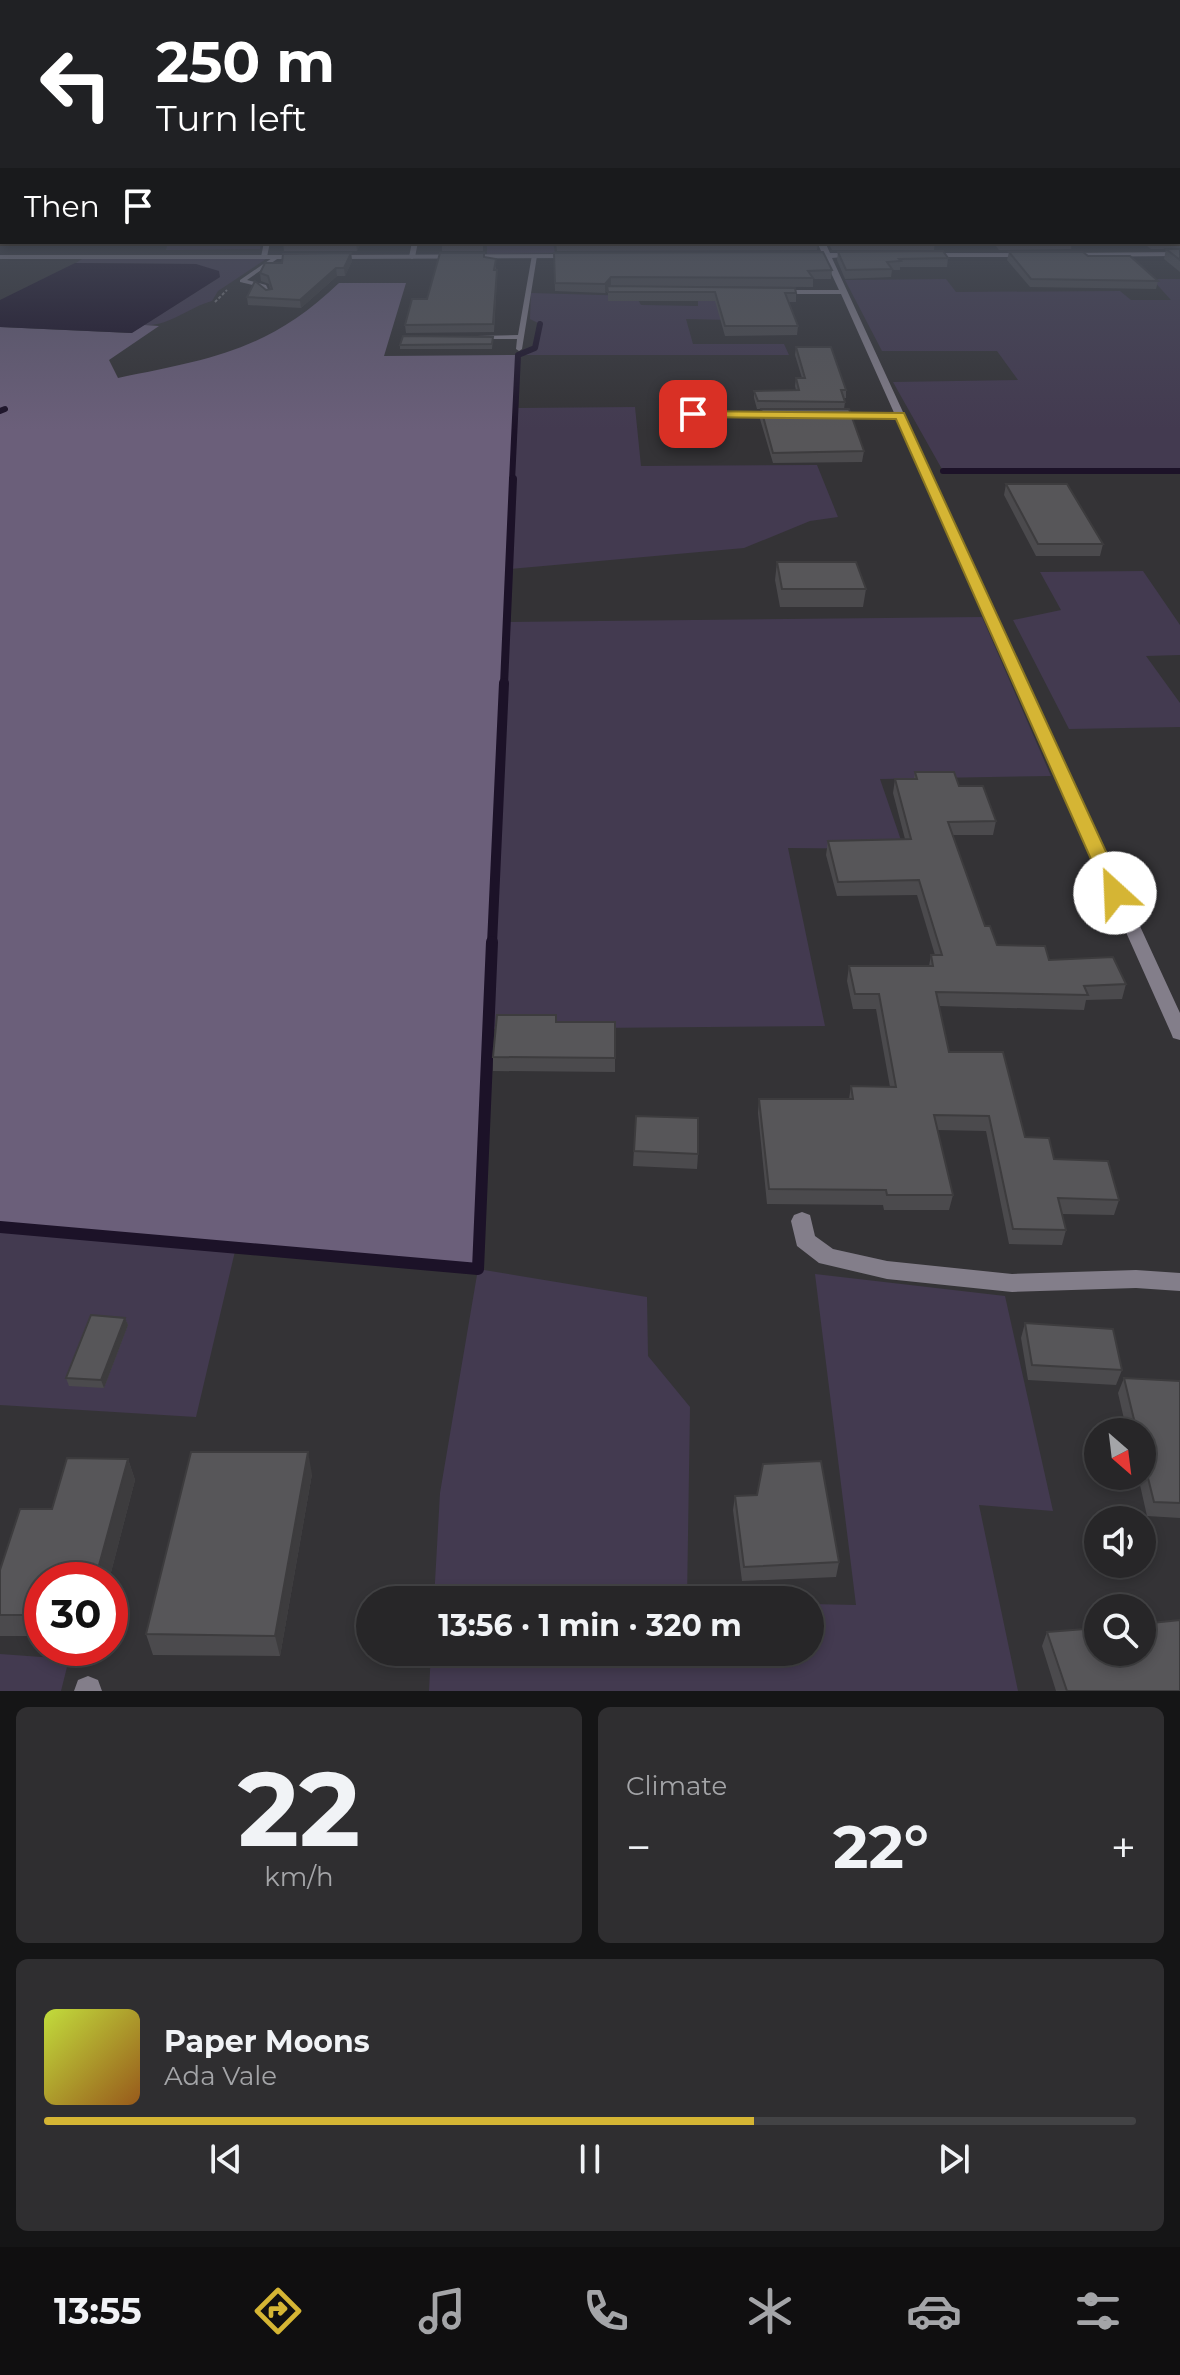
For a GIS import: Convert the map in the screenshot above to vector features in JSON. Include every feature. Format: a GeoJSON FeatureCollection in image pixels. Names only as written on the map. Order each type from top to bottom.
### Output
{"type":"FeatureCollection","features":[{"type":"Feature","properties":{"kind":"street"},"geometry":{"type":"LineString","coordinates":[[834,272],[1173,1002],[1180,1033]]}},
{"type":"Feature","properties":{"kind":"street"},"geometry":{"type":"LineString","coordinates":[[772,292],[843,292]]}},
{"type":"Feature","properties":{"kind":"street"},"geometry":{"type":"LineString","coordinates":[[802,1221],[805,1240],[827,1257],[887,1270],[1012,1283],[1136,1279],[1180,1282]]}},
{"type":"Feature","properties":{"kind":"lane"},"geometry":{"type":"LineString","coordinates":[[255,272],[242,281],[264,286],[269,294]]}},
{"type":"Feature","properties":{"kind":"lane"},"geometry":{"type":"LineString","coordinates":[[519,349],[532,272]]}},
{"type":"Feature","properties":{"kind":"lane"},"geometry":{"type":"LineString","coordinates":[[464,338],[522,337]]}},
{"type":"Feature","properties":{"kind":"lane"},"geometry":{"type":"LineString","coordinates":[[693,414],[789,415]]}},
{"type":"Feature","properties":{"kind":"lane"},"geometry":{"type":"LineString","coordinates":[[820,415],[900,415]]}},
{"type":"Feature","properties":{"kind":"shaded area"},"geometry":{"type":"Polygon","coordinates":[[[57,272],[219,272],[220,277],[132,333],[0,327],[0,300],[57,272]]]}},
{"type":"Feature","properties":{"kind":"shaded area"},"geometry":{"type":"Polygon","coordinates":[[[211,272],[247,272],[218,291],[212,301],[162,323],[144,325],[220,277],[211,272]]]}},
{"type":"Feature","properties":{"kind":"shaded area"},"geometry":{"type":"Polygon","coordinates":[[[946,279],[956,292],[1120,291],[1131,300],[1171,300],[1152,279],[1180,279],[1180,471],[943,471],[893,382],[1018,380],[997,351],[882,351],[845,280],[946,279]]]}},
{"type":"Feature","properties":{"kind":"shaded area"},"geometry":{"type":"Polygon","coordinates":[[[339,283],[406,283],[384,356],[518,355],[478,1269],[0,1227],[0,327],[131,333],[144,325],[159,326],[109,360],[118,378],[210,358],[262,338],[313,306],[339,283]]]}},
{"type":"Feature","properties":{"kind":"shaded area"},"geometry":{"type":"Polygon","coordinates":[[[531,293],[636,296],[641,305],[698,306],[698,294],[729,294],[730,320],[686,319],[693,344],[784,344],[789,355],[518,355],[535,348],[540,324],[530,319],[531,293]]]}},
{"type":"Feature","properties":{"kind":"shaded area"},"geometry":{"type":"Polygon","coordinates":[[[635,407],[641,466],[817,465],[838,517],[810,521],[744,548],[510,569],[518,408],[635,407]]]}},
{"type":"Feature","properties":{"kind":"shaded area"},"geometry":{"type":"Polygon","coordinates":[[[1143,571],[1180,625],[1180,655],[1146,656],[1180,703],[1180,727],[1069,729],[1013,620],[1061,610],[1040,572],[1143,571]]]}},
{"type":"Feature","properties":{"kind":"shaded area"},"geometry":{"type":"Polygon","coordinates":[[[982,617],[1051,776],[880,779],[904,849],[788,848],[825,1026],[489,1029],[507,622],[982,617]]]}},
{"type":"Feature","properties":{"kind":"shaded area"},"geometry":{"type":"Polygon","coordinates":[[[0,1227],[236,1247],[196,1417],[0,1405],[0,1227]]]}},
{"type":"Feature","properties":{"kind":"shaded area"},"geometry":{"type":"Polygon","coordinates":[[[478,1269],[647,1297],[648,1356],[690,1407],[687,1586],[435,1586],[440,1493],[478,1269]]]}},
{"type":"Feature","properties":{"kind":"shaded area"},"geometry":{"type":"Polygon","coordinates":[[[815,1274],[1005,1296],[1053,1511],[979,1505],[1018,1691],[429,1691],[430,1666],[824,1666],[824,1604],[856,1605],[815,1274]]]}},
{"type":"Feature","properties":{"kind":"shaded area"},"geometry":{"type":"Polygon","coordinates":[[[0,1654],[24,1656],[24,1666],[67,1666],[61,1691],[0,1691],[0,1654]]]}},
{"type":"Feature","properties":{"kind":"building"},"geometry":{"type":"Polygon","coordinates":[[[332,272],[300,300],[247,297],[255,281],[266,290],[272,289],[268,276],[260,273],[332,272]]]}},
{"type":"Feature","properties":{"kind":"building"},"geometry":{"type":"Polygon","coordinates":[[[435,272],[497,272],[493,324],[405,325],[412,299],[427,299],[435,272]]]}},
{"type":"Feature","properties":{"kind":"building"},"geometry":{"type":"Polygon","coordinates":[[[555,272],[809,272],[813,278],[611,277],[605,284],[555,283],[555,272]]]}},
{"type":"Feature","properties":{"kind":"building"},"geometry":{"type":"Polygon","coordinates":[[[1025,272],[1148,272],[1158,281],[1031,279],[1025,272]]]}},
{"type":"Feature","properties":{"kind":"building"},"geometry":{"type":"Polygon","coordinates":[[[607,286],[795,288],[796,293],[785,293],[798,326],[725,326],[715,292],[608,292],[607,286]]]}},
{"type":"Feature","properties":{"kind":"building"},"geometry":{"type":"Polygon","coordinates":[[[403,336],[493,337],[492,344],[400,345],[403,336]]]}},
{"type":"Feature","properties":{"kind":"building"},"geometry":{"type":"Polygon","coordinates":[[[796,347],[831,347],[846,390],[841,390],[845,402],[758,401],[754,391],[799,390],[796,378],[805,378],[796,347]]]}},
{"type":"Feature","properties":{"kind":"building"},"geometry":{"type":"Polygon","coordinates":[[[761,409],[849,409],[864,451],[773,453],[761,409]]]}},
{"type":"Feature","properties":{"kind":"building"},"geometry":{"type":"Polygon","coordinates":[[[1006,484],[1067,484],[1103,544],[1038,544],[1006,484]]]}},
{"type":"Feature","properties":{"kind":"building"},"geometry":{"type":"Polygon","coordinates":[[[777,562],[856,562],[866,589],[782,589],[777,562]]]}},
{"type":"Feature","properties":{"kind":"building"},"geometry":{"type":"Polygon","coordinates":[[[915,772],[954,772],[959,786],[983,786],[996,821],[948,822],[985,926],[990,926],[997,945],[1045,946],[1049,960],[1113,957],[1126,984],[1084,986],[1088,995],[936,992],[949,1052],[1003,1052],[1025,1137],[1049,1138],[1054,1159],[1108,1161],[1119,1200],[1058,1198],[1066,1230],[1013,1229],[989,1116],[934,1115],[953,1195],[887,1195],[886,1190],[769,1189],[759,1099],[853,1099],[851,1086],[896,1087],[879,994],[855,994],[849,966],[933,966],[931,955],[942,955],[919,880],[838,882],[828,841],[911,839],[895,779],[917,779],[915,772]]]}},
{"type":"Feature","properties":{"kind":"building"},"geometry":{"type":"Polygon","coordinates":[[[497,1015],[556,1015],[556,1022],[615,1022],[615,1058],[493,1057],[497,1015]]]}},
{"type":"Feature","properties":{"kind":"building"},"geometry":{"type":"Polygon","coordinates":[[[636,1116],[698,1118],[698,1154],[634,1151],[636,1116]]]}},
{"type":"Feature","properties":{"kind":"building"},"geometry":{"type":"Polygon","coordinates":[[[91,1315],[125,1318],[101,1380],[66,1378],[91,1315]]]}},
{"type":"Feature","properties":{"kind":"building"},"geometry":{"type":"Polygon","coordinates":[[[1025,1323],[1113,1329],[1122,1370],[1032,1365],[1025,1323]]]}},
{"type":"Feature","properties":{"kind":"building"},"geometry":{"type":"Polygon","coordinates":[[[1124,1378],[1180,1381],[1180,1503],[1154,1502],[1151,1490],[1156,1490],[1156,1418],[1134,1418],[1124,1378]]]}},
{"type":"Feature","properties":{"kind":"building"},"geometry":{"type":"Polygon","coordinates":[[[191,1452],[308,1452],[275,1636],[146,1634],[191,1452]]]}},
{"type":"Feature","properties":{"kind":"building"},"geometry":{"type":"Polygon","coordinates":[[[67,1458],[128,1459],[100,1562],[24,1562],[24,1615],[0,1615],[0,1570],[20,1509],[52,1509],[67,1458]]]}},
{"type":"Feature","properties":{"kind":"building"},"geometry":{"type":"Polygon","coordinates":[[[821,1461],[839,1562],[744,1567],[735,1496],[757,1495],[763,1464],[821,1461]]]}},
{"type":"Feature","properties":{"kind":"building"},"geometry":{"type":"Polygon","coordinates":[[[1180,1620],[1180,1691],[1067,1691],[1047,1632],[1084,1629],[1084,1666],[1156,1666],[1156,1623],[1180,1620]]]}},
{"type":"Feature","properties":{"kind":"waterway"},"geometry":{"type":"LineString","coordinates":[[512,481],[518,355],[535,348],[540,324]]}},
{"type":"Feature","properties":{"kind":"waterway"},"geometry":{"type":"LineString","coordinates":[[0,411],[5,409]]}},
{"type":"Feature","properties":{"kind":"waterway"},"geometry":{"type":"LineString","coordinates":[[943,471],[1180,471]]}},
{"type":"Feature","properties":{"kind":"waterway"},"geometry":{"type":"LineString","coordinates":[[504,685],[513,479]]}},
{"type":"Feature","properties":{"kind":"waterway"},"geometry":{"type":"LineString","coordinates":[[492,944],[504,683]]}},
{"type":"Feature","properties":{"kind":"waterway"},"geometry":{"type":"LineString","coordinates":[[0,1227],[478,1269],[492,942]]}},
{"type":"Feature","properties":{"kind":"route"},"geometry":{"type":"LineString","coordinates":[[693,414],[900,415],[1115,893]]}}]}
